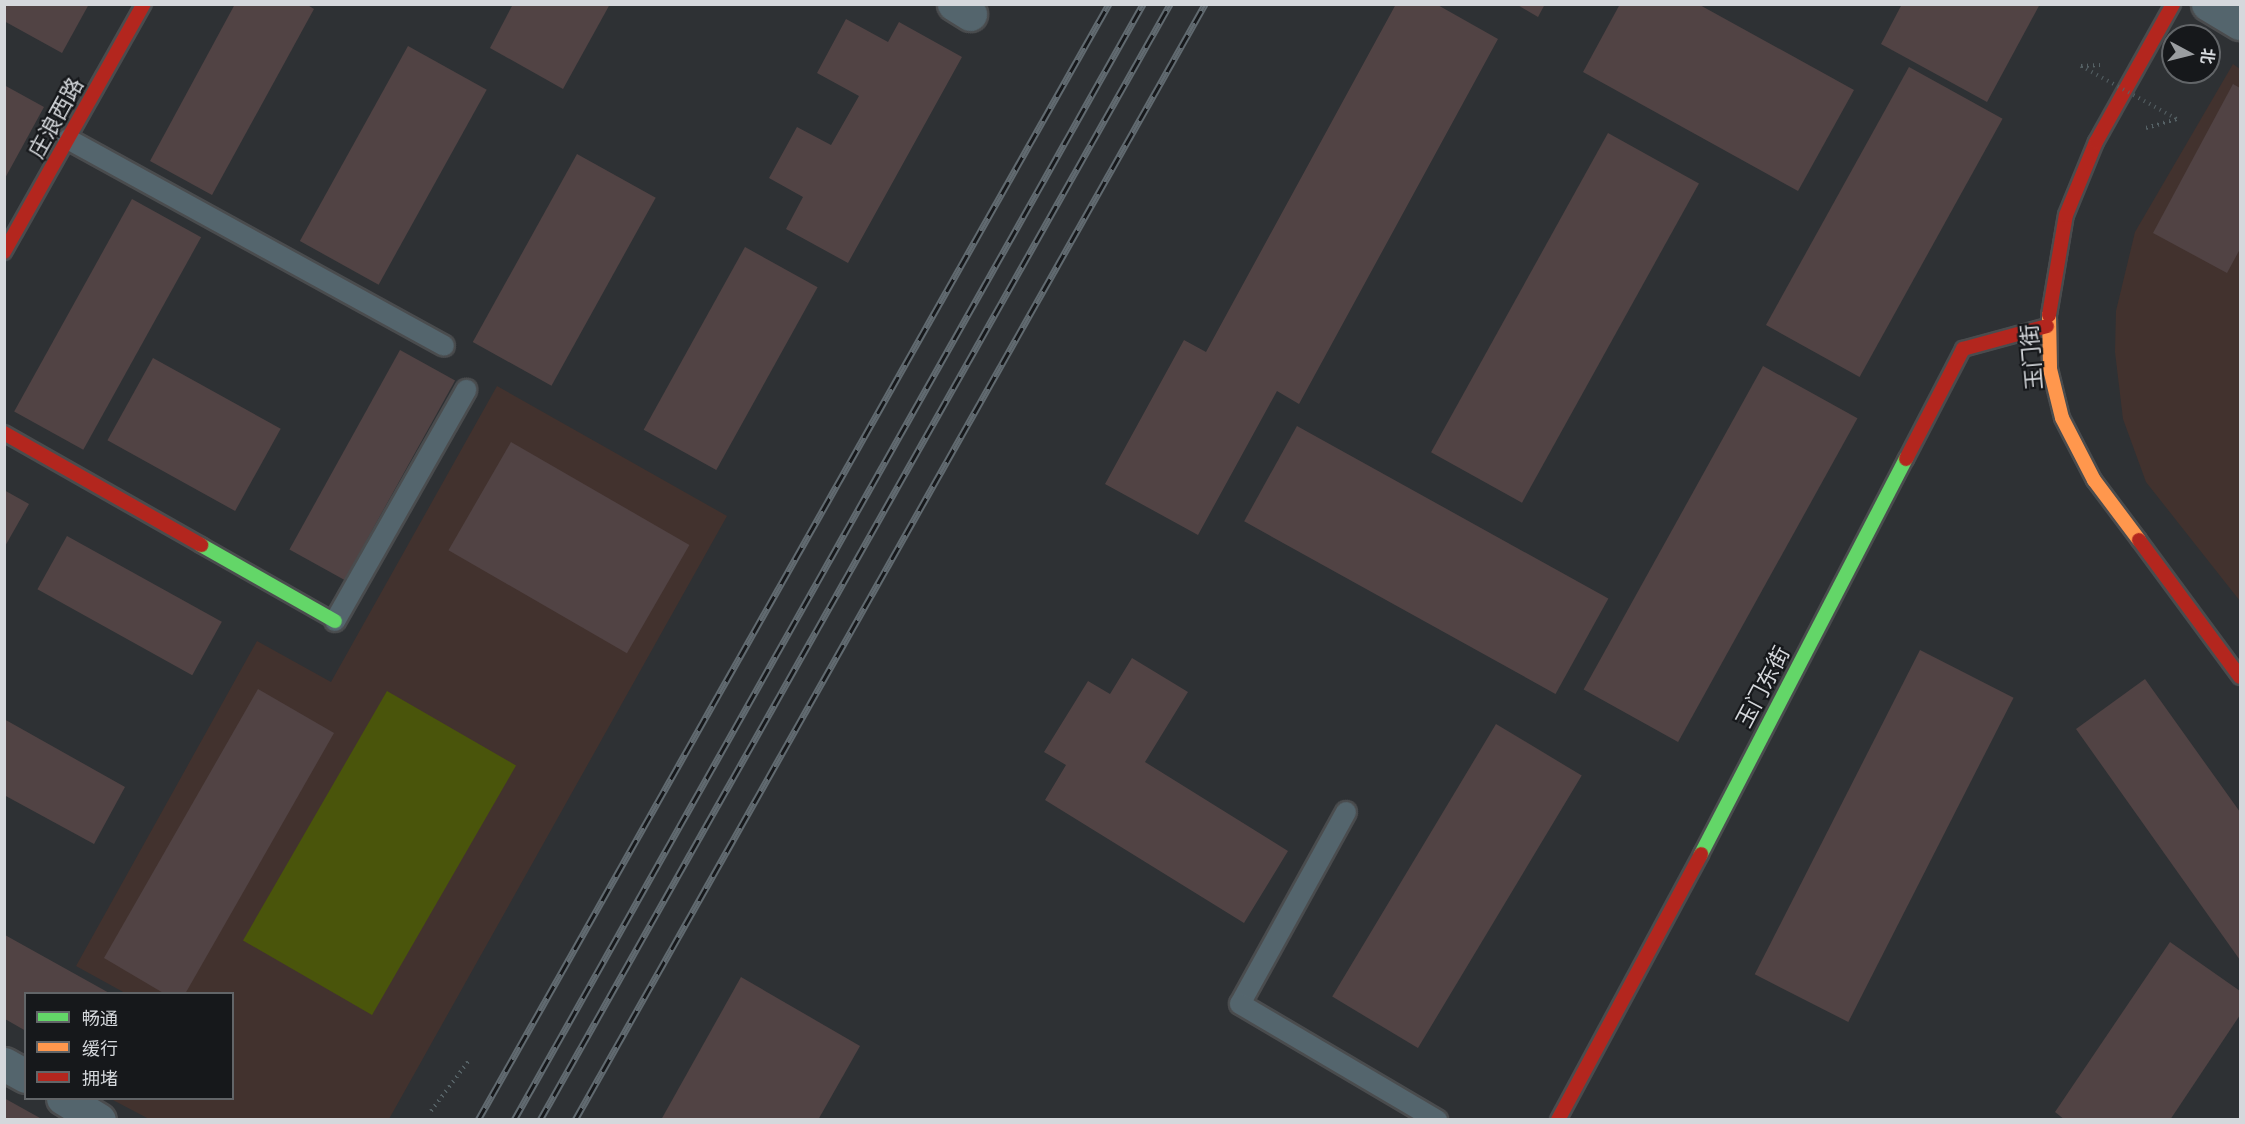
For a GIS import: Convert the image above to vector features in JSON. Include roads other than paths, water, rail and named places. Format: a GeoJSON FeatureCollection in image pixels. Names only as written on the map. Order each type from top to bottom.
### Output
{"type":"FeatureCollection","features":[{"type":"Feature","properties":{"kind":"street","name":"庄浪西路"},"geometry":{"type":"LineString","coordinates":[[4,252],[144,4]]}},
{"type":"Feature","properties":{"kind":"street","name":"玉门街"},"geometry":{"type":"LineString","coordinates":[[2174,4],[2096,142],[2066,215],[2048,326],[2050,369],[2062,418],[2094,480],[2241,677]]}},
{"type":"Feature","properties":{"kind":"street"},"geometry":{"type":"LineString","coordinates":[[2208,4],[2241,23]]}},
{"type":"Feature","properties":{"kind":"street","name":"玉门东街"},"geometry":{"type":"LineString","coordinates":[[1558,1119],[1589,1068],[1963,349],[2048,326]]}},
{"type":"Feature","properties":{"kind":"street"},"geometry":{"type":"LineString","coordinates":[[4,433],[335,621]]}},
{"type":"Feature","properties":{"kind":"street"},"geometry":{"type":"LineString","coordinates":[[4,1064],[24,1075]]}},
{"type":"Feature","properties":{"kind":"street"},"geometry":{"type":"LineString","coordinates":[[66,1100],[99,1119]]}},
{"type":"Feature","properties":{"kind":"lane"},"geometry":{"type":"LineString","coordinates":[[68,139],[444,346]]}},
{"type":"Feature","properties":{"kind":"lane"},"geometry":{"type":"LineString","coordinates":[[335,621],[466,390]]}},
{"type":"Feature","properties":{"kind":"lane"},"geometry":{"type":"LineString","coordinates":[[1346,812],[1240,1004],[1437,1119]]}},
{"type":"Feature","properties":{"kind":"railway"},"geometry":{"type":"LineString","coordinates":[[478,1120],[1109,4]]}},
{"type":"Feature","properties":{"kind":"railway"},"geometry":{"type":"LineString","coordinates":[[514,1120],[1143,4]]}},
{"type":"Feature","properties":{"kind":"railway"},"geometry":{"type":"LineString","coordinates":[[540,1120],[1170,4]]}},
{"type":"Feature","properties":{"kind":"railway"},"geometry":{"type":"LineString","coordinates":[[575,1120],[1205,4]]}}]}
